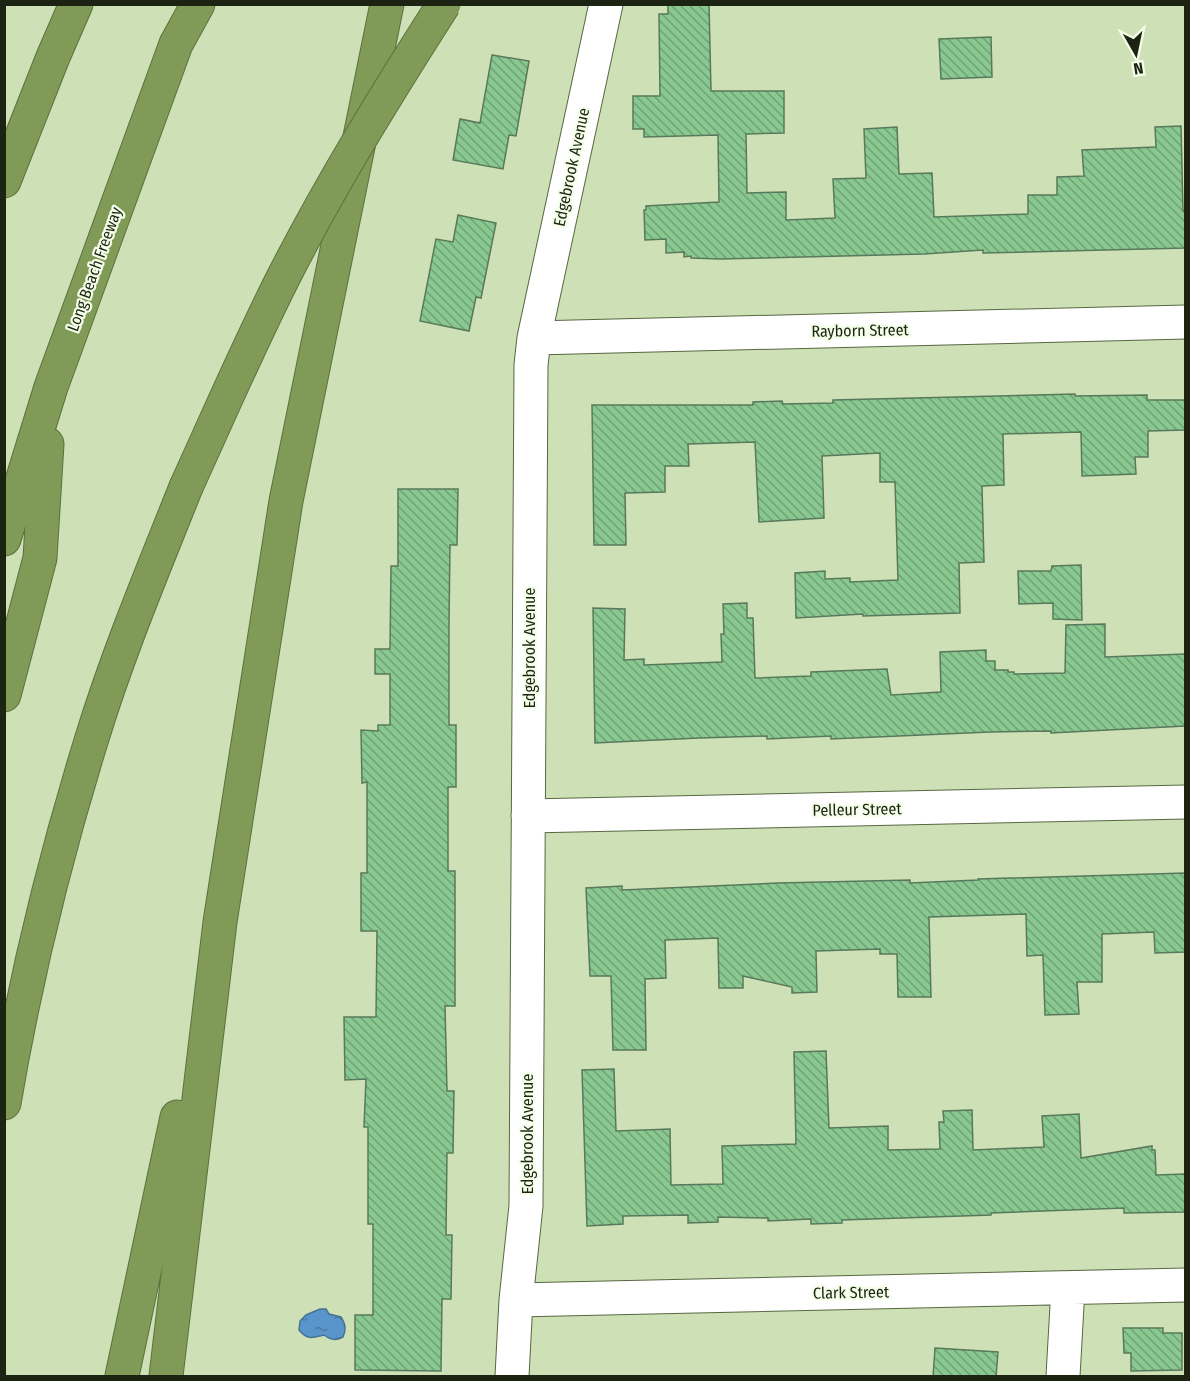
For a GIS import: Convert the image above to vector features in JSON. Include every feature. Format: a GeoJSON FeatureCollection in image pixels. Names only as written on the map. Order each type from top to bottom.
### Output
{"type":"FeatureCollection","features":[{"type":"Feature","properties":{"kind":"highway"},"geometry":{"type":"LineString","coordinates":[[4,181],[76,4]]}},
{"type":"Feature","properties":{"kind":"highway","name":"Long Beach Freeway"},"geometry":{"type":"LineString","coordinates":[[4,539],[51,387],[176,44],[198,4]]}},
{"type":"Feature","properties":{"kind":"highway"},"geometry":{"type":"LineString","coordinates":[[166,1377],[220,922],[286,501],[387,4]]}},
{"type":"Feature","properties":{"kind":"highway"},"geometry":{"type":"LineString","coordinates":[[4,1103],[15,1041],[38,939],[89,747],[140,603],[186,487],[244,358],[285,275],[384,98],[444,4]]}},
{"type":"Feature","properties":{"kind":"highway"},"geometry":{"type":"LineString","coordinates":[[4,695],[40,558],[51,387]]}},
{"type":"Feature","properties":{"kind":"highway"},"geometry":{"type":"LineString","coordinates":[[122,1377],[220,922]]}},
{"type":"Feature","properties":{"kind":"street","name":"Edgebrook Avenue"},"geometry":{"type":"LineString","coordinates":[[512,1377],[516,1300],[526,1206],[529,403],[534,338],[606,4]]}},
{"type":"Feature","properties":{"kind":"street","name":"Rayborn Street"},"geometry":{"type":"LineString","coordinates":[[534,338],[1185,322]]}},
{"type":"Feature","properties":{"kind":"street","name":"Pelleur Street"},"geometry":{"type":"LineString","coordinates":[[528,816],[1185,802]]}},
{"type":"Feature","properties":{"kind":"street","name":"Clark Street"},"geometry":{"type":"LineString","coordinates":[[516,1300],[1185,1285]]}},
{"type":"Feature","properties":{"kind":"street"},"geometry":{"type":"LineString","coordinates":[[1063,1377],[1068,1288]]}},
{"type":"Feature","properties":{"kind":"water"},"geometry":{"type":"Polygon","coordinates":[[[326,1309],[329,1314],[341,1317],[345,1327],[343,1337],[331,1339],[324,1335],[310,1337],[299,1330],[300,1321],[306,1315],[326,1309]]]}},
{"type":"Feature","properties":{"kind":"building"},"geometry":{"type":"Polygon","coordinates":[[[668,4],[709,4],[711,91],[784,91],[784,133],[746,134],[747,193],[786,192],[786,220],[835,218],[833,179],[866,178],[864,129],[897,127],[899,174],[932,173],[934,217],[1028,214],[1028,195],[1057,195],[1057,177],[1084,176],[1082,150],[1156,147],[1155,127],[1181,126],[1185,248],[983,253],[983,250],[924,254],[720,259],[684,257],[684,252],[666,253],[666,239],[645,240],[644,210],[646,206],[719,202],[718,135],[644,137],[644,129],[633,129],[633,96],[660,96],[659,14],[668,14],[668,4]]]}},
{"type":"Feature","properties":{"kind":"building"},"geometry":{"type":"Polygon","coordinates":[[[991,37],[992,77],[941,79],[939,39],[991,37]]]}},
{"type":"Feature","properties":{"kind":"building"},"geometry":{"type":"Polygon","coordinates":[[[492,55],[529,61],[516,136],[509,135],[503,169],[453,160],[460,119],[480,123],[492,55]]]}},
{"type":"Feature","properties":{"kind":"building"},"geometry":{"type":"Polygon","coordinates":[[[458,215],[496,223],[481,298],[476,297],[469,331],[420,321],[436,239],[453,242],[458,215]]]}},
{"type":"Feature","properties":{"kind":"building"},"geometry":{"type":"Polygon","coordinates":[[[1075,394],[1075,396],[1147,395],[1147,400],[1185,400],[1185,430],[1148,431],[1148,457],[1135,457],[1136,474],[1082,476],[1081,432],[1003,434],[1004,485],[982,486],[984,562],[959,563],[960,613],[863,616],[863,614],[796,618],[795,573],[825,571],[825,579],[850,578],[850,582],[898,580],[895,482],[880,482],[880,453],[822,456],[824,518],[759,522],[755,442],[688,444],[689,466],[665,466],[665,492],[625,493],[626,545],[594,545],[592,405],[753,405],[753,402],[782,401],[783,404],[833,403],[833,400],[1075,394]]]}},
{"type":"Feature","properties":{"kind":"building"},"geometry":{"type":"Polygon","coordinates":[[[398,489],[458,489],[457,545],[450,545],[449,623],[449,725],[456,725],[456,787],[448,787],[448,871],[455,871],[455,1006],[445,1006],[447,1091],[454,1091],[453,1153],[447,1153],[446,1235],[452,1235],[451,1299],[442,1299],[441,1371],[355,1370],[355,1315],[373,1315],[373,1224],[368,1224],[368,1127],[364,1127],[366,1079],[345,1080],[344,1017],[376,1017],[377,931],[361,931],[361,873],[367,873],[367,782],[362,783],[361,730],[378,731],[378,725],[390,725],[390,674],[375,674],[375,649],[390,649],[391,566],[398,566],[398,489]]]}},
{"type":"Feature","properties":{"kind":"building"},"geometry":{"type":"Polygon","coordinates":[[[1081,565],[1082,620],[1053,619],[1053,603],[1019,604],[1018,571],[1051,571],[1052,566],[1081,565]]]}},
{"type":"Feature","properties":{"kind":"building"},"geometry":{"type":"Polygon","coordinates":[[[747,603],[747,618],[753,618],[755,678],[811,676],[811,672],[887,669],[891,695],[941,692],[940,652],[986,650],[986,661],[995,661],[995,670],[1008,670],[1014,674],[1065,673],[1066,625],[1105,624],[1105,657],[1185,654],[1185,726],[1051,733],[1051,731],[990,732],[831,739],[831,736],[767,739],[767,736],[595,743],[593,608],[625,609],[624,660],[644,659],[644,665],[722,662],[723,604],[747,603]]]}},
{"type":"Feature","properties":{"kind":"building"},"geometry":{"type":"Polygon","coordinates":[[[1185,873],[1185,952],[1155,953],[1154,932],[1102,934],[1102,982],[1077,982],[1079,1014],[1045,1015],[1043,955],[1027,956],[1026,914],[929,917],[931,997],[898,997],[897,954],[880,954],[880,949],[816,951],[817,992],[792,993],[792,987],[743,976],[743,988],[719,988],[718,938],[665,940],[666,978],[645,979],[646,1050],[613,1050],[611,976],[590,976],[586,888],[622,886],[622,890],[910,880],[910,883],[1185,873]]]}},
{"type":"Feature","properties":{"kind":"building"},"geometry":{"type":"Polygon","coordinates":[[[826,1051],[829,1128],[888,1126],[888,1150],[940,1149],[939,1122],[944,1122],[943,1111],[972,1110],[973,1150],[1044,1147],[1042,1116],[1079,1114],[1081,1158],[1152,1146],[1152,1150],[1155,1150],[1156,1175],[1185,1174],[1185,1212],[1124,1213],[1124,1208],[842,1220],[842,1223],[811,1224],[811,1219],[768,1221],[768,1218],[718,1217],[718,1222],[688,1223],[688,1215],[623,1216],[623,1224],[587,1226],[582,1070],[614,1069],[616,1131],[670,1129],[671,1185],[723,1184],[722,1146],[796,1144],[794,1052],[826,1051]]]}},
{"type":"Feature","properties":{"kind":"building"},"geometry":{"type":"Polygon","coordinates":[[[1123,1328],[1163,1328],[1163,1333],[1182,1333],[1182,1370],[1131,1371],[1131,1353],[1124,1353],[1123,1328]]]}},
{"type":"Feature","properties":{"kind":"building"},"geometry":{"type":"Polygon","coordinates":[[[935,1348],[998,1352],[996,1377],[933,1377],[935,1348]]]}}]}
